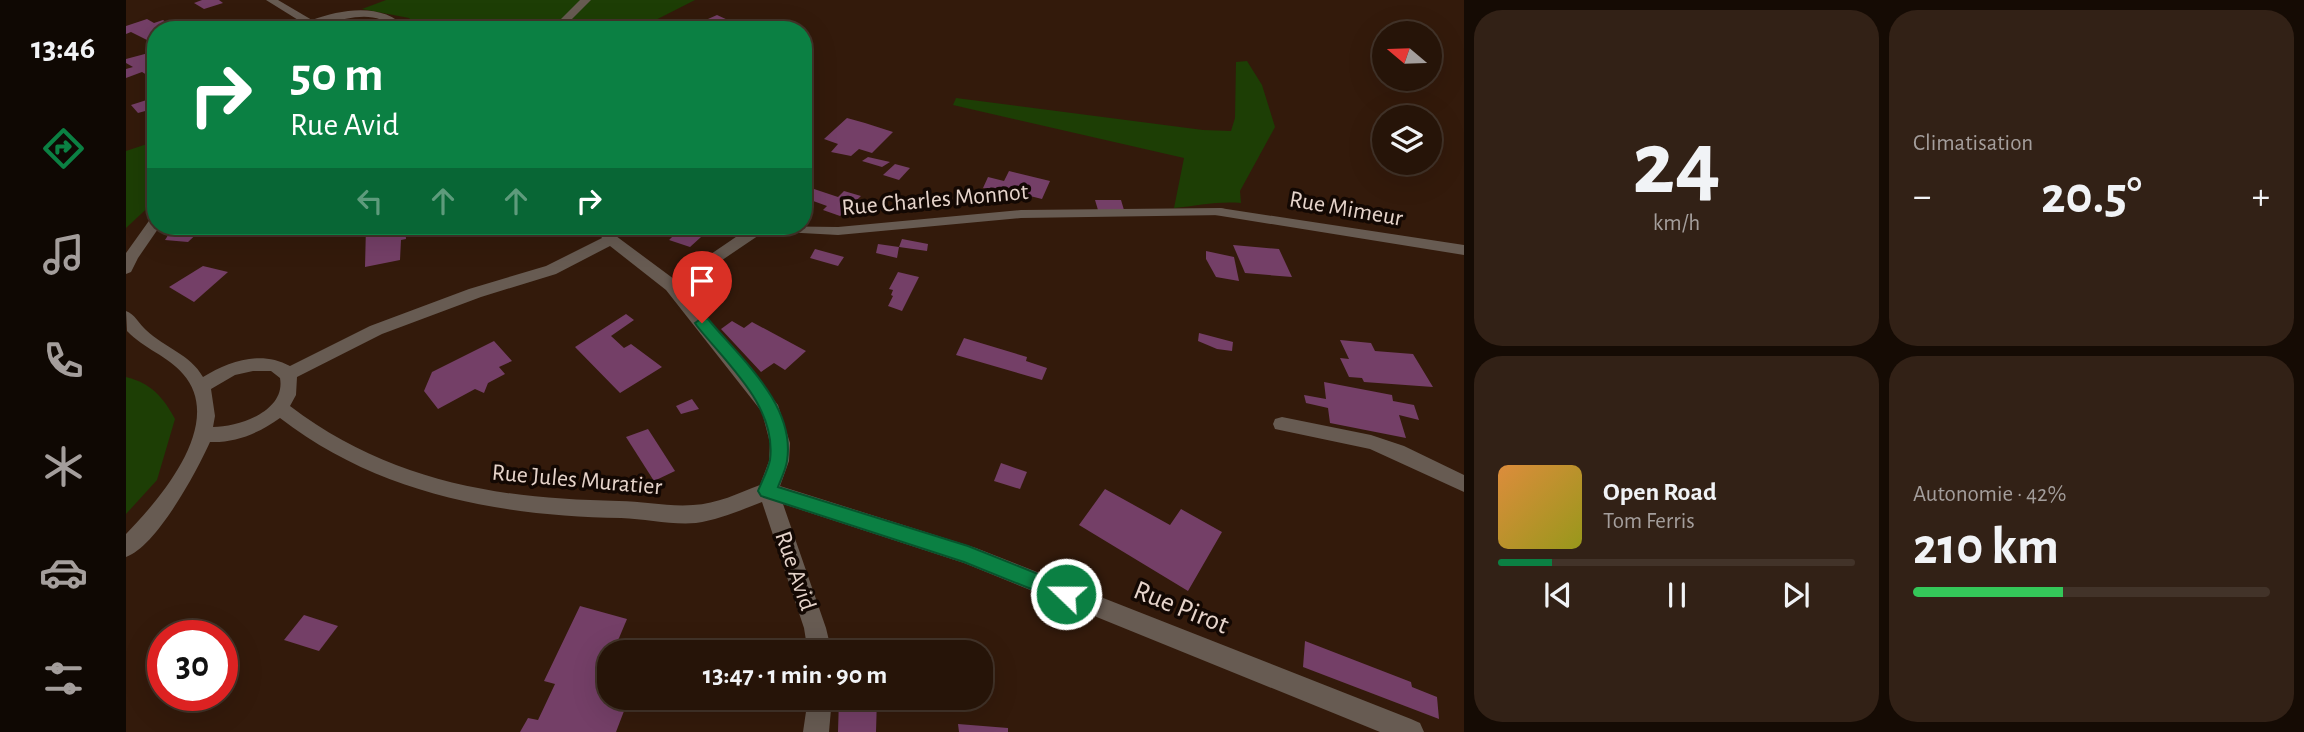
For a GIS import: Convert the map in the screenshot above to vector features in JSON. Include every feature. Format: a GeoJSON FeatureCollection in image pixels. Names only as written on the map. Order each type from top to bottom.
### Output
{"type":"FeatureCollection","features":[{"type":"Feature","properties":{"kind":"street"},"geometry":{"type":"LineString","coordinates":[[271,0],[307,21]]}},
{"type":"Feature","properties":{"kind":"street"},"geometry":{"type":"LineString","coordinates":[[564,21],[586,0]]}},
{"type":"Feature","properties":{"kind":"street"},"geometry":{"type":"LineString","coordinates":[[317,21],[338,15],[376,14],[396,21]]}},
{"type":"Feature","properties":{"kind":"street","name":"Rue Mimeur"},"geometry":{"type":"LineString","coordinates":[[1220,212],[1256,216],[1363,237],[1464,250]]}},
{"type":"Feature","properties":{"kind":"street","name":"Rue Charles Monnot"},"geometry":{"type":"LineString","coordinates":[[812,230],[838,232],[1021,214],[1220,212]]}},
{"type":"Feature","properties":{"kind":"street"},"geometry":{"type":"LineString","coordinates":[[126,269],[130,258],[147,234]]}},
{"type":"Feature","properties":{"kind":"street"},"geometry":{"type":"LineString","coordinates":[[289,374],[376,330],[475,293],[551,270],[602,235]]}},
{"type":"Feature","properties":{"kind":"street"},"geometry":{"type":"LineString","coordinates":[[610,235],[672,286],[771,410],[780,443],[779,461],[768,491]]}},
{"type":"Feature","properties":{"kind":"street","name":"Rue Charles Monnot"},"geometry":{"type":"LineString","coordinates":[[672,286],[748,235]]}},
{"type":"Feature","properties":{"kind":"street"},"geometry":{"type":"LineString","coordinates":[[126,317],[146,341],[179,359],[194,374],[205,408],[202,433],[186,476],[169,502],[126,548]]}},
{"type":"Feature","properties":{"kind":"street"},"geometry":{"type":"LineString","coordinates":[[200,387],[221,374],[254,364],[280,367],[289,374],[291,384],[289,395],[280,408],[248,429],[228,434],[202,433]]}},
{"type":"Feature","properties":{"kind":"street","name":"Rue Jules Muratier"},"geometry":{"type":"LineString","coordinates":[[280,408],[324,440],[364,461],[410,479],[500,501],[549,507],[651,510],[682,515],[716,510],[768,491]]}},
{"type":"Feature","properties":{"kind":"street"},"geometry":{"type":"LineString","coordinates":[[1282,424],[1371,442],[1464,484]]}},
{"type":"Feature","properties":{"kind":"street","name":"Rue Avid"},"geometry":{"type":"LineString","coordinates":[[768,491],[817,640]]}},
{"type":"Feature","properties":{"kind":"street","name":"Rue Pirot"},"geometry":{"type":"LineString","coordinates":[[768,491],[968,555],[1411,732]]}},
{"type":"Feature","properties":{"kind":"street"},"geometry":{"type":"LineString","coordinates":[[816,732],[819,710]]}},
{"type":"Feature","properties":{"kind":"green space"},"geometry":{"type":"Polygon","coordinates":[[[386,0],[695,0],[654,21],[412,21],[409,18],[362,9],[386,0]]]}},
{"type":"Feature","properties":{"kind":"green space"},"geometry":{"type":"Polygon","coordinates":[[[1247,61],[1262,85],[1275,127],[1240,191],[1241,203],[1174,208],[1184,158],[953,105],[956,98],[1203,130],[1231,131],[1235,118],[1236,62],[1247,61]]]}},
{"type":"Feature","properties":{"kind":"green space"},"geometry":{"type":"Polygon","coordinates":[[[147,144],[147,208],[126,228],[126,151],[147,144]]]}},
{"type":"Feature","properties":{"kind":"green space"},"geometry":{"type":"Polygon","coordinates":[[[126,377],[143,383],[155,392],[175,419],[157,480],[126,514],[126,377]]]}},
{"type":"Feature","properties":{"kind":"building"},"geometry":{"type":"Polygon","coordinates":[[[219,0],[223,3],[204,9],[194,3],[219,0]]]}},
{"type":"Feature","properties":{"kind":"building"},"geometry":{"type":"Polygon","coordinates":[[[717,15],[730,21],[704,21],[717,15]]]}},
{"type":"Feature","properties":{"kind":"building"},"geometry":{"type":"Polygon","coordinates":[[[147,19],[150,21],[147,21],[147,40],[131,32],[126,34],[126,26],[147,19]]]}},
{"type":"Feature","properties":{"kind":"building"},"geometry":{"type":"Polygon","coordinates":[[[147,53],[147,75],[142,72],[126,78],[126,69],[133,67],[126,63],[126,59],[147,53]]]}},
{"type":"Feature","properties":{"kind":"building"},"geometry":{"type":"Polygon","coordinates":[[[147,100],[147,110],[138,113],[131,105],[147,100]]]}},
{"type":"Feature","properties":{"kind":"building"},"geometry":{"type":"Polygon","coordinates":[[[847,118],[893,132],[872,153],[859,149],[851,156],[831,152],[838,144],[824,139],[847,118]]]}},
{"type":"Feature","properties":{"kind":"building"},"geometry":{"type":"Polygon","coordinates":[[[868,157],[890,162],[882,167],[862,161],[868,157]]]}},
{"type":"Feature","properties":{"kind":"building"},"geometry":{"type":"Polygon","coordinates":[[[895,164],[910,168],[899,180],[883,175],[895,164]]]}},
{"type":"Feature","properties":{"kind":"building"},"geometry":{"type":"Polygon","coordinates":[[[1009,171],[1050,181],[1042,199],[1030,196],[1029,199],[983,188],[988,177],[1004,181],[1009,171]]]}},
{"type":"Feature","properties":{"kind":"building"},"geometry":{"type":"Polygon","coordinates":[[[814,189],[838,197],[844,191],[861,196],[840,216],[823,210],[827,206],[812,201],[814,189]]]}},
{"type":"Feature","properties":{"kind":"building"},"geometry":{"type":"Polygon","coordinates":[[[1095,200],[1121,200],[1124,210],[1098,210],[1095,200]]]}},
{"type":"Feature","properties":{"kind":"building"},"geometry":{"type":"Polygon","coordinates":[[[168,235],[195,235],[188,242],[165,240],[168,235]]]}},
{"type":"Feature","properties":{"kind":"building"},"geometry":{"type":"Polygon","coordinates":[[[366,235],[406,235],[406,239],[401,240],[400,260],[365,267],[366,235]]]}},
{"type":"Feature","properties":{"kind":"building"},"geometry":{"type":"Polygon","coordinates":[[[674,235],[703,235],[690,247],[669,240],[674,235]]]}},
{"type":"Feature","properties":{"kind":"building"},"geometry":{"type":"Polygon","coordinates":[[[902,239],[928,244],[927,251],[899,247],[902,239]]]}},
{"type":"Feature","properties":{"kind":"building"},"geometry":{"type":"Polygon","coordinates":[[[878,244],[899,247],[897,258],[876,253],[878,244]]]}},
{"type":"Feature","properties":{"kind":"building"},"geometry":{"type":"Polygon","coordinates":[[[1233,245],[1279,249],[1292,277],[1245,273],[1233,245]]]}},
{"type":"Feature","properties":{"kind":"building"},"geometry":{"type":"Polygon","coordinates":[[[815,249],[844,257],[838,266],[810,258],[815,249]]]}},
{"type":"Feature","properties":{"kind":"building"},"geometry":{"type":"Polygon","coordinates":[[[1206,251],[1234,257],[1239,281],[1216,277],[1206,259],[1206,251]]]}},
{"type":"Feature","properties":{"kind":"building"},"geometry":{"type":"Polygon","coordinates":[[[203,266],[228,272],[194,302],[169,287],[203,266]]]}},
{"type":"Feature","properties":{"kind":"building"},"geometry":{"type":"Polygon","coordinates":[[[898,272],[919,277],[902,311],[888,306],[893,296],[893,290],[889,289],[898,272]]]}},
{"type":"Feature","properties":{"kind":"building"},"geometry":{"type":"Polygon","coordinates":[[[626,314],[634,320],[611,336],[624,348],[631,344],[662,367],[620,393],[575,347],[626,314]]]}},
{"type":"Feature","properties":{"kind":"building"},"geometry":{"type":"Polygon","coordinates":[[[732,321],[744,328],[752,322],[806,351],[785,370],[774,363],[761,372],[721,329],[732,321]]]}},
{"type":"Feature","properties":{"kind":"building"},"geometry":{"type":"Polygon","coordinates":[[[1199,333],[1233,342],[1232,351],[1217,349],[1198,341],[1199,333]]]}},
{"type":"Feature","properties":{"kind":"building"},"geometry":{"type":"Polygon","coordinates":[[[964,338],[1027,357],[1026,361],[1047,368],[1042,380],[956,355],[964,338]]]}},
{"type":"Feature","properties":{"kind":"building"},"geometry":{"type":"Polygon","coordinates":[[[1340,340],[1371,343],[1375,351],[1413,354],[1433,387],[1364,382],[1362,378],[1349,377],[1340,358],[1349,359],[1340,340]]]}},
{"type":"Feature","properties":{"kind":"building"},"geometry":{"type":"Polygon","coordinates":[[[494,341],[512,361],[499,367],[505,374],[488,383],[484,393],[475,389],[438,409],[424,391],[432,372],[494,341]]]}},
{"type":"Feature","properties":{"kind":"building"},"geometry":{"type":"Polygon","coordinates":[[[1324,382],[1392,395],[1393,401],[1414,405],[1419,420],[1399,415],[1406,438],[1330,423],[1328,408],[1306,403],[1304,395],[1326,399],[1324,382]]]}},
{"type":"Feature","properties":{"kind":"building"},"geometry":{"type":"Polygon","coordinates":[[[692,399],[699,409],[681,414],[676,406],[692,399]]]}},
{"type":"Feature","properties":{"kind":"building"},"geometry":{"type":"Polygon","coordinates":[[[648,429],[675,471],[654,481],[626,437],[648,429]]]}},
{"type":"Feature","properties":{"kind":"building"},"geometry":{"type":"Polygon","coordinates":[[[1001,463],[1027,472],[1020,489],[994,481],[1001,463]]]}},
{"type":"Feature","properties":{"kind":"building"},"geometry":{"type":"Polygon","coordinates":[[[1105,489],[1170,525],[1181,509],[1222,532],[1188,591],[1079,525],[1105,489]]]}},
{"type":"Feature","properties":{"kind":"building"},"geometry":{"type":"Polygon","coordinates":[[[580,606],[627,619],[618,640],[597,640],[597,710],[624,710],[616,732],[520,732],[528,718],[538,720],[555,684],[544,681],[580,606]]]}},
{"type":"Feature","properties":{"kind":"building"},"geometry":{"type":"Polygon","coordinates":[[[304,615],[338,626],[319,651],[284,640],[304,615]]]}},
{"type":"Feature","properties":{"kind":"building"},"geometry":{"type":"Polygon","coordinates":[[[1305,641],[1411,682],[1412,687],[1437,697],[1439,719],[1303,667],[1305,641]]]}},
{"type":"Feature","properties":{"kind":"building"},"geometry":{"type":"Polygon","coordinates":[[[839,710],[877,710],[876,732],[838,732],[839,710]]]}},
{"type":"Feature","properties":{"kind":"building"},"geometry":{"type":"Polygon","coordinates":[[[958,724],[1008,728],[1008,732],[959,732],[958,724]]]}},
{"type":"Feature","properties":{"kind":"route"},"geometry":{"type":"LineString","coordinates":[[702,323],[763,396],[777,425],[779,461],[768,491],[968,555],[1066,594]]}}]}
